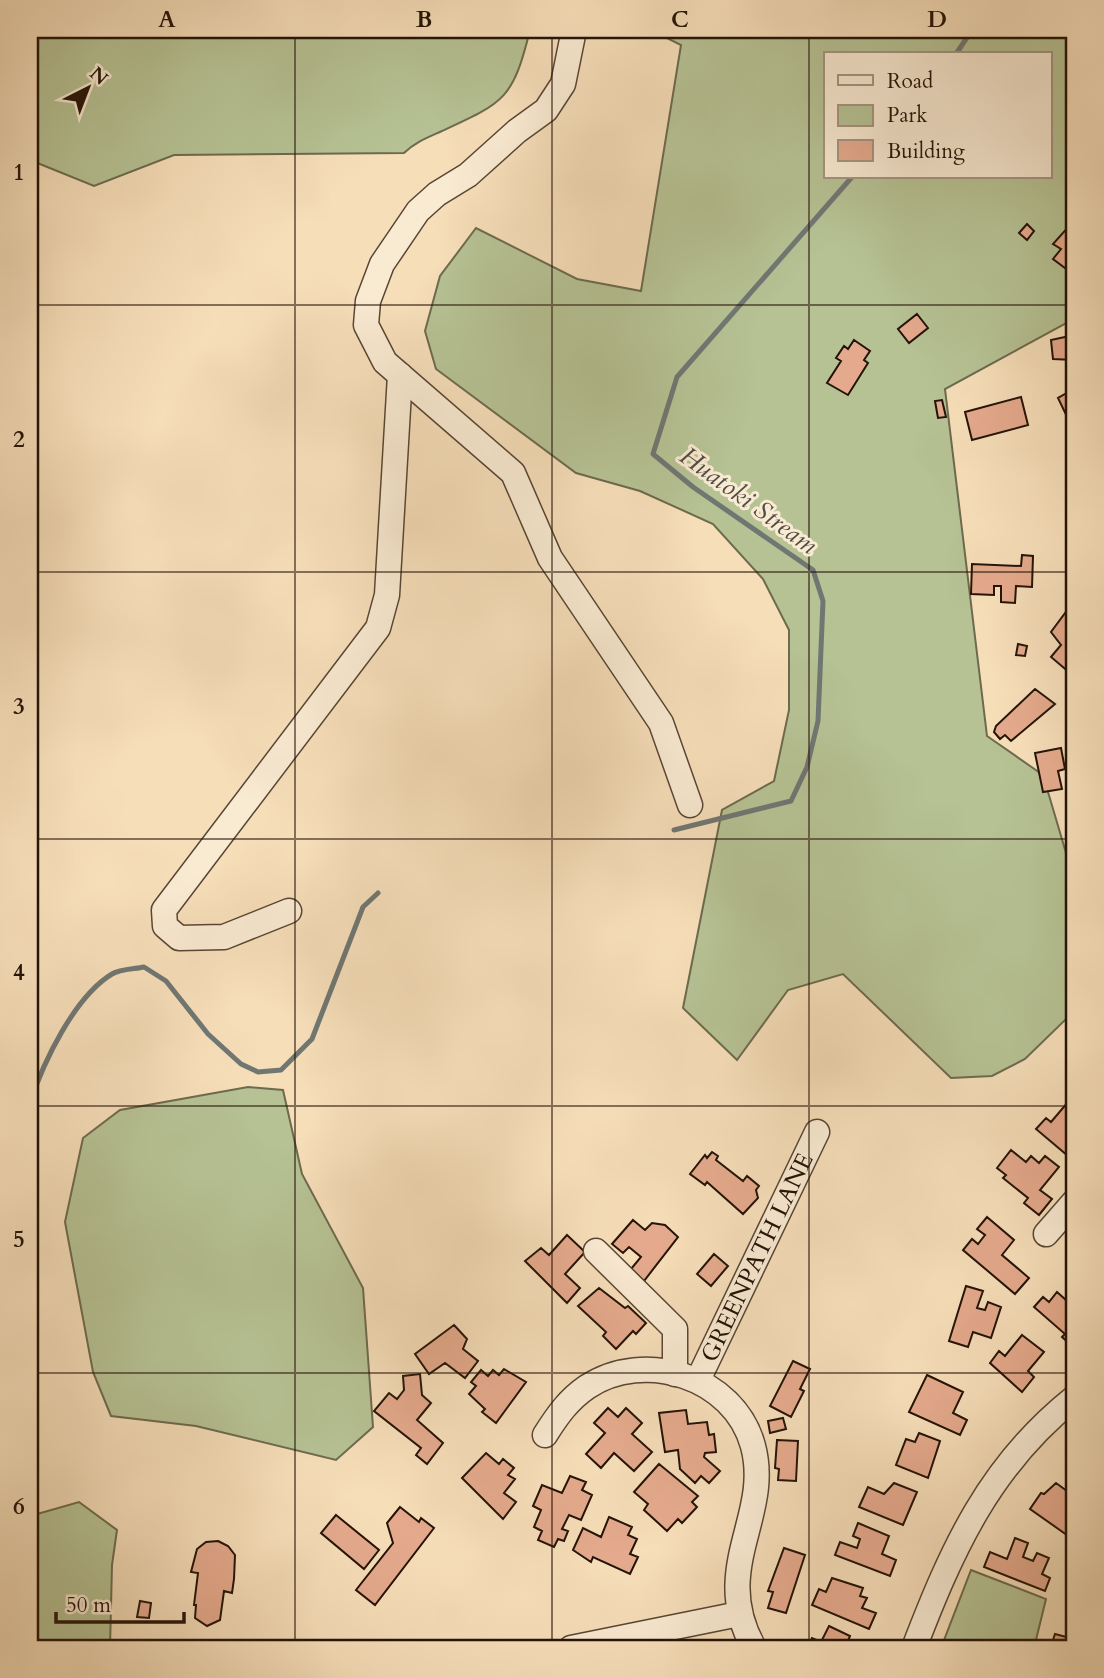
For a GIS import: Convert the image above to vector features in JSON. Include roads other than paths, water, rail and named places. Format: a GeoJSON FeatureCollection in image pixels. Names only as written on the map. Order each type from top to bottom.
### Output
{"type":"FeatureCollection","features":[{"type":"Feature","properties":{"kind":"street"},"geometry":{"type":"LineString","coordinates":[[574,30],[563,84],[546,110],[516,131],[468,175],[438,194],[418,211],[382,264],[368,301],[366,325],[385,362],[513,473],[550,558],[661,723],[690,805]]}},
{"type":"Feature","properties":{"kind":"street"},"geometry":{"type":"LineString","coordinates":[[289,911],[224,937],[179,938],[165,926],[164,910],[378,628],[387,595],[400,375]]}},
{"type":"Feature","properties":{"kind":"street","name":"GREENPATH LANE"},"geometry":{"type":"LineString","coordinates":[[687,1377],[817,1132]]}},
{"type":"Feature","properties":{"kind":"street"},"geometry":{"type":"LineString","coordinates":[[1046,1234],[1074,1202]]}},
{"type":"Feature","properties":{"kind":"street"},"geometry":{"type":"LineString","coordinates":[[596,1251],[675,1329],[687,1377]]}},
{"type":"Feature","properties":{"kind":"street"},"geometry":{"type":"LineString","coordinates":[[545,1435],[564,1406],[587,1387],[611,1375],[629,1370],[654,1369],[687,1377],[729,1406],[752,1444],[756,1482],[735,1585],[739,1614],[754,1648]]}},
{"type":"Feature","properties":{"kind":"street"},"geometry":{"type":"LineString","coordinates":[[914,1648],[942,1577],[979,1503],[1030,1441],[1074,1398]]}},
{"type":"Feature","properties":{"kind":"street"},"geometry":{"type":"LineString","coordinates":[[571,1648],[666,1626],[739,1614]]}},
{"type":"Feature","properties":{"kind":"waterway","name":"Huatoki Stream"},"geometry":{"type":"LineString","coordinates":[[957,52],[972,30]]}},
{"type":"Feature","properties":{"kind":"waterway","name":"Huatoki Stream"},"geometry":{"type":"LineString","coordinates":[[674,830],[791,801],[807,767],[818,721],[823,601],[813,570],[693,487],[653,454],[677,377],[851,178]]}},
{"type":"Feature","properties":{"kind":"waterway"},"geometry":{"type":"LineString","coordinates":[[30,1103],[52,1051],[85,998],[112,974],[144,967],[166,981],[208,1034],[241,1064],[258,1072],[281,1070],[312,1039],[363,907],[378,893]]}}]}
